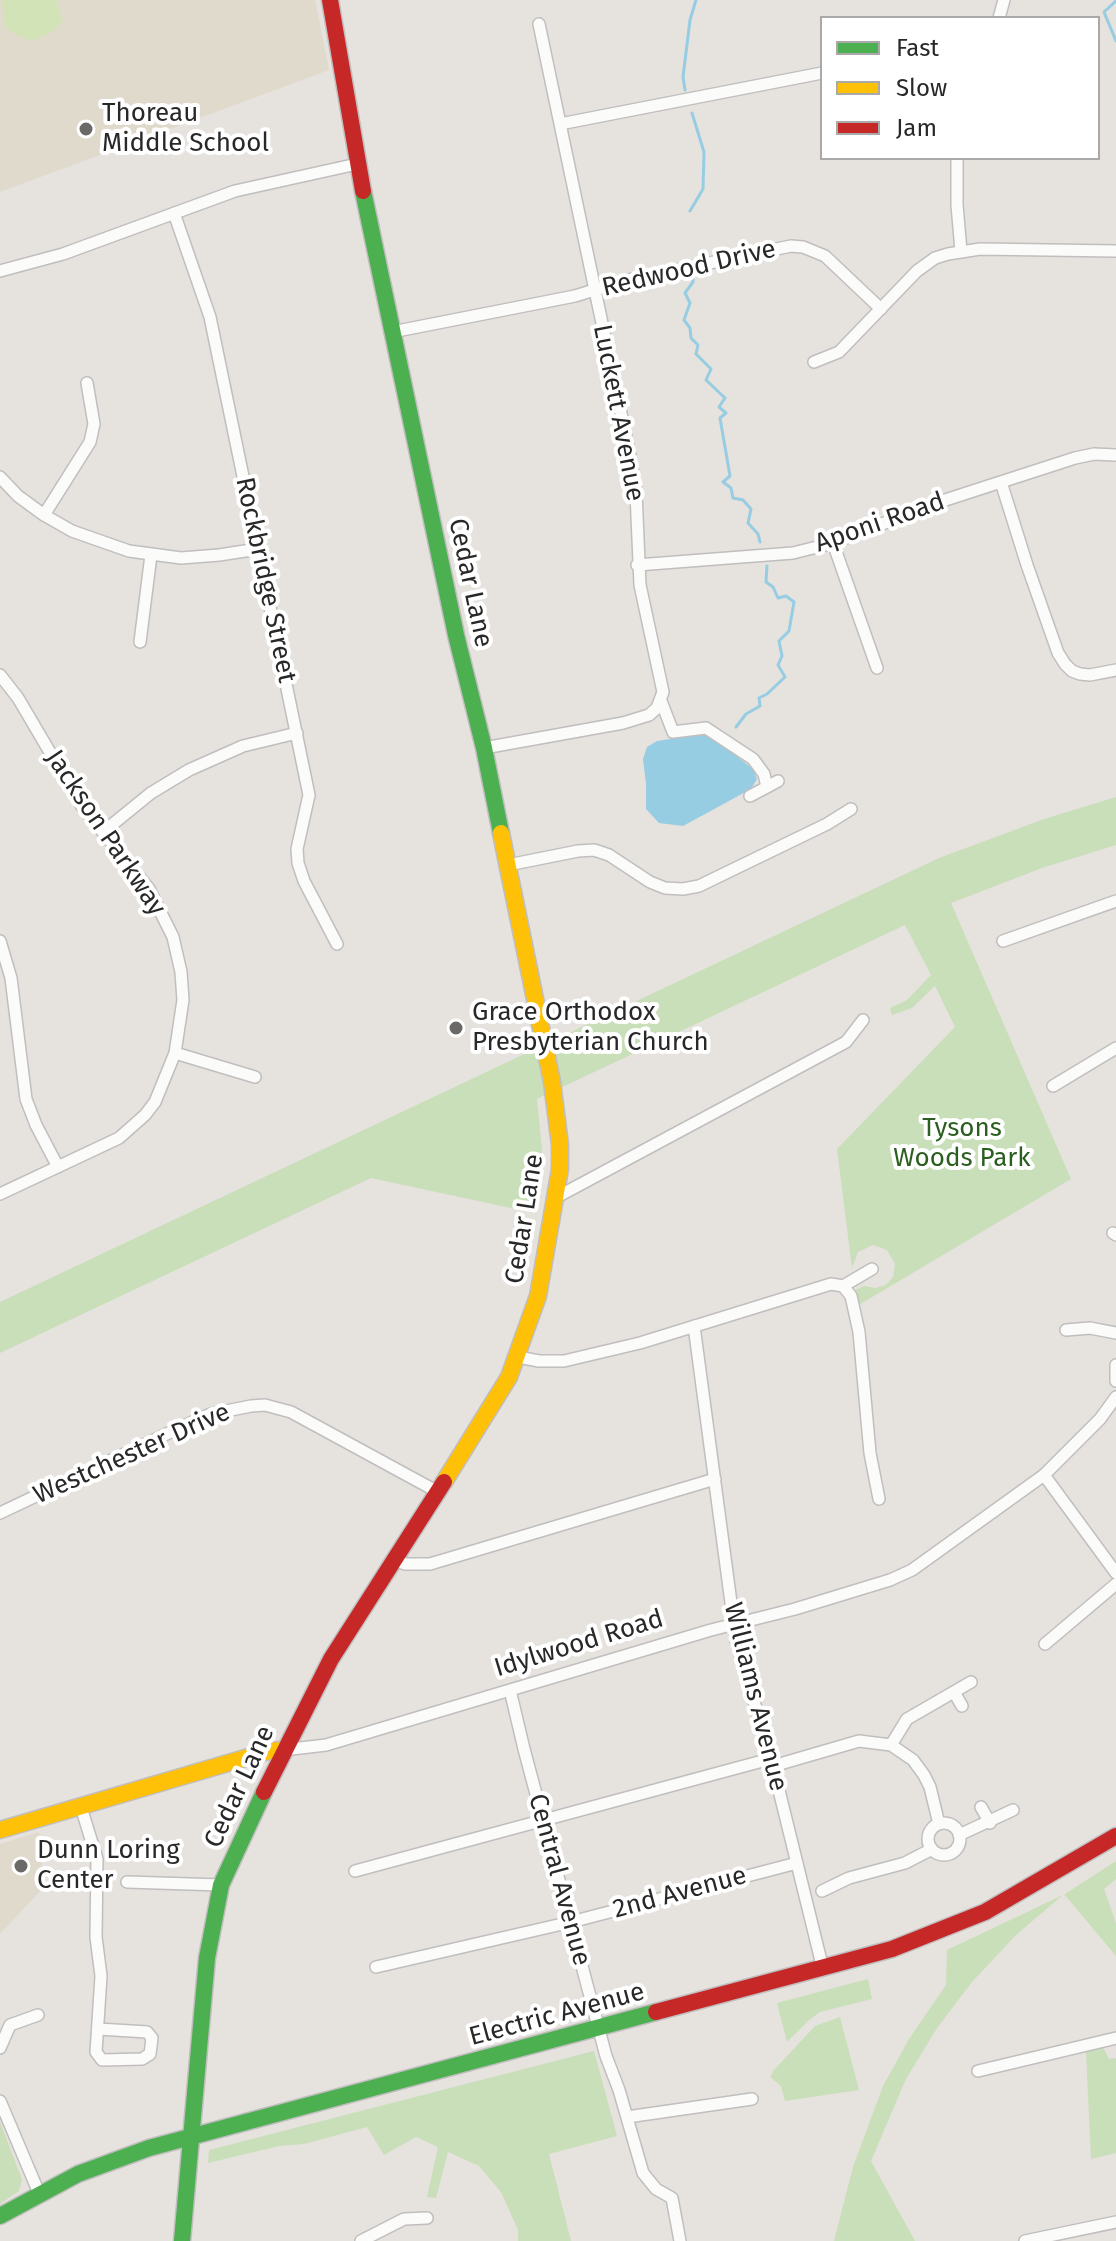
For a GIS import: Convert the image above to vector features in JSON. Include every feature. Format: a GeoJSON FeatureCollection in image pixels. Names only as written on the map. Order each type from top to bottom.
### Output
{"type":"FeatureCollection","features":[{"type":"Feature","properties":{"kind":"main road","name":"Cedar Lane"},"geometry":{"type":"LineString","coordinates":[[182,2241],[207,1958],[221,1885],[283,1750],[331,1659],[488,1414],[518,1357],[538,1296],[560,1169],[558,1121],[508,865],[456,635],[357,164],[330,0]]}},
{"type":"Feature","properties":{"kind":"main road","name":"Idylwood Road"},"geometry":{"type":"LineString","coordinates":[[0,1830],[256,1754],[283,1750]]}},
{"type":"Feature","properties":{"kind":"main road","name":"Electric Avenue"},"geometry":{"type":"LineString","coordinates":[[0,2216],[39,2193],[122,2156],[823,1969],[926,1938],[985,1912],[1116,1836]]}},
{"type":"Feature","properties":{"kind":"street","name":"Luckett Avenue"},"geometry":{"type":"LineString","coordinates":[[539,24],[636,493],[637,565],[663,692],[659,705]]}},
{"type":"Feature","properties":{"kind":"street"},"geometry":{"type":"LineString","coordinates":[[560,124],[820,73]]}},
{"type":"Feature","properties":{"kind":"street"},"geometry":{"type":"LineString","coordinates":[[957,160],[961,251]]}},
{"type":"Feature","properties":{"kind":"street"},"geometry":{"type":"LineString","coordinates":[[0,271],[63,254],[235,191],[357,164]]}},
{"type":"Feature","properties":{"kind":"street","name":"Rockbridge Street"},"geometry":{"type":"LineString","coordinates":[[174,213],[210,317],[309,795],[297,849],[298,863],[304,881],[337,944]]}},
{"type":"Feature","properties":{"kind":"street","name":"Redwood Drive"},"geometry":{"type":"LineString","coordinates":[[392,332],[575,296],[690,266],[791,246],[803,247],[825,256],[881,309]]}},
{"type":"Feature","properties":{"kind":"street"},"geometry":{"type":"LineString","coordinates":[[814,362],[839,352],[935,258],[961,251],[1116,251]]}},
{"type":"Feature","properties":{"kind":"street"},"geometry":{"type":"LineString","coordinates":[[44,515],[90,442],[94,424],[87,383]]}},
{"type":"Feature","properties":{"kind":"street","name":"Aponi Road"},"geometry":{"type":"LineString","coordinates":[[637,565],[785,554],[833,543],[936,503],[1075,458],[1094,454],[1116,455]]}},
{"type":"Feature","properties":{"kind":"street"},"geometry":{"type":"LineString","coordinates":[[0,477],[18,496],[44,515],[100,543],[151,555],[194,557],[258,549]]}},
{"type":"Feature","properties":{"kind":"street"},"geometry":{"type":"LineString","coordinates":[[1001,482],[1058,653],[1072,671],[1086,675],[1116,670]]}},
{"type":"Feature","properties":{"kind":"street"},"geometry":{"type":"LineString","coordinates":[[833,543],[877,668]]}},
{"type":"Feature","properties":{"kind":"street"},"geometry":{"type":"LineString","coordinates":[[140,642],[151,555]]}},
{"type":"Feature","properties":{"kind":"street","name":"Jackson Parkway"},"geometry":{"type":"LineString","coordinates":[[0,675],[34,723],[67,786],[149,889],[173,937],[181,972],[183,1000],[175,1053],[155,1102],[134,1128],[0,1194]]}},
{"type":"Feature","properties":{"kind":"street"},"geometry":{"type":"LineString","coordinates":[[484,748],[623,723],[649,715],[659,705],[673,732],[706,728],[753,759],[772,784],[750,796]]}},
{"type":"Feature","properties":{"kind":"street"},"geometry":{"type":"LineString","coordinates":[[103,832],[151,793],[189,770],[243,746],[297,733]]}},
{"type":"Feature","properties":{"kind":"street"},"geometry":{"type":"LineString","coordinates":[[508,865],[594,850],[609,855],[650,882],[665,888],[683,889],[699,886],[827,824],[851,809]]}},
{"type":"Feature","properties":{"kind":"street"},"geometry":{"type":"LineString","coordinates":[[1003,941],[1116,901]]}},
{"type":"Feature","properties":{"kind":"street"},"geometry":{"type":"LineString","coordinates":[[0,941],[11,978],[26,1099],[58,1167]]}},
{"type":"Feature","properties":{"kind":"street"},"geometry":{"type":"LineString","coordinates":[[555,1198],[846,1042],[863,1020]]}},
{"type":"Feature","properties":{"kind":"street"},"geometry":{"type":"LineString","coordinates":[[1053,1086],[1116,1048]]}},
{"type":"Feature","properties":{"kind":"street"},"geometry":{"type":"LineString","coordinates":[[175,1053],[255,1077]]}},
{"type":"Feature","properties":{"kind":"street"},"geometry":{"type":"LineString","coordinates":[[843,1286],[872,1269]]}},
{"type":"Feature","properties":{"kind":"street"},"geometry":{"type":"LineString","coordinates":[[518,1357],[564,1361],[831,1284],[843,1286],[851,1296],[859,1332],[870,1453],[879,1499]]}},
{"type":"Feature","properties":{"kind":"street","name":"Williams Avenue"},"geometry":{"type":"LineString","coordinates":[[694,1326],[740,1656],[772,1763],[823,1969]]}},
{"type":"Feature","properties":{"kind":"street"},"geometry":{"type":"LineString","coordinates":[[1066,1330],[1090,1328],[1116,1333]]}},
{"type":"Feature","properties":{"kind":"street"},"geometry":{"type":"LineString","coordinates":[[1116,1365],[1116,1381]]}},
{"type":"Feature","properties":{"kind":"street","name":"Idylwood Road"},"geometry":{"type":"LineString","coordinates":[[283,1750],[326,1745],[852,1593],[912,1570],[1044,1475],[1100,1419],[1116,1397]]}},
{"type":"Feature","properties":{"kind":"street","name":"Westchester Drive"},"geometry":{"type":"LineString","coordinates":[[0,1513],[211,1414],[265,1405],[291,1412],[438,1492]]}},
{"type":"Feature","properties":{"kind":"street"},"geometry":{"type":"LineString","coordinates":[[1044,1475],[1116,1573]]}},
{"type":"Feature","properties":{"kind":"street"},"geometry":{"type":"LineString","coordinates":[[394,1560],[405,1564],[430,1564],[715,1479]]}},
{"type":"Feature","properties":{"kind":"street"},"geometry":{"type":"LineString","coordinates":[[1045,1644],[1116,1584]]}},
{"type":"Feature","properties":{"kind":"street"},"geometry":{"type":"LineString","coordinates":[[891,1745],[907,1719],[971,1682]]}},
{"type":"Feature","properties":{"kind":"street","name":"Central Avenue"},"geometry":{"type":"LineString","coordinates":[[510,1690],[598,2029],[643,2173],[656,2189],[672,2198],[680,2241]]}},
{"type":"Feature","properties":{"kind":"street"},"geometry":{"type":"LineString","coordinates":[[954,1692],[962,1706]]}},
{"type":"Feature","properties":{"kind":"street"},"geometry":{"type":"LineString","coordinates":[[355,1871],[544,1819],[859,1741],[891,1745],[913,1760],[924,1775],[939,1824]]}},
{"type":"Feature","properties":{"kind":"street"},"geometry":{"type":"LineString","coordinates":[[81,1807],[97,1859],[96,1937],[101,1976],[96,2052],[102,2060],[142,2059],[150,2054],[152,2038],[147,2032],[99,2029]]}},
{"type":"Feature","properties":{"kind":"street"},"geometry":{"type":"LineString","coordinates":[[981,1807],[990,1823]]}},
{"type":"Feature","properties":{"kind":"street"},"geometry":{"type":"LineString","coordinates":[[959,1835],[1013,1810]]}},
{"type":"Feature","properties":{"kind":"street"},"geometry":{"type":"LineString","coordinates":[[939,1824],[949,1824],[959,1835],[959,1844],[949,1854],[939,1854],[932,1849],[929,1835],[939,1824]]}},
{"type":"Feature","properties":{"kind":"street"},"geometry":{"type":"LineString","coordinates":[[822,1891],[849,1878],[905,1863],[932,1849]]}},
{"type":"Feature","properties":{"kind":"street","name":"2nd Avenue"},"geometry":{"type":"LineString","coordinates":[[376,1967],[571,1922],[797,1863]]}},
{"type":"Feature","properties":{"kind":"street"},"geometry":{"type":"LineString","coordinates":[[843,1866],[849,1878]]}},
{"type":"Feature","properties":{"kind":"street"},"geometry":{"type":"LineString","coordinates":[[127,1882],[221,1885]]}},
{"type":"Feature","properties":{"kind":"street"},"geometry":{"type":"LineString","coordinates":[[0,2048],[10,2025],[38,2015]]}},
{"type":"Feature","properties":{"kind":"street"},"geometry":{"type":"LineString","coordinates":[[978,2071],[1116,2038]]}},
{"type":"Feature","properties":{"kind":"street"},"geometry":{"type":"LineString","coordinates":[[627,2117],[752,2099]]}},
{"type":"Feature","properties":{"kind":"street"},"geometry":{"type":"LineString","coordinates":[[0,2101],[39,2193]]}},
{"type":"Feature","properties":{"kind":"street"},"geometry":{"type":"LineString","coordinates":[[361,2241],[404,2219],[427,2218]]}},
{"type":"Feature","properties":{"kind":"street"},"geometry":{"type":"LineString","coordinates":[[1025,2241],[1116,2222]]}},
{"type":"Feature","properties":{"kind":"shaded area","name":"Thoreau Middle School"},"geometry":{"type":"Polygon","coordinates":[[[0,0],[315,0],[329,70],[0,192],[0,0]]]}},
{"type":"Feature","properties":{"kind":"shaded area","name":"Dunn Loring Center"},"geometry":{"type":"Polygon","coordinates":[[[39,1832],[44,1887],[0,1934],[0,1844],[39,1832]]]}},
{"type":"Feature","properties":{"kind":"green space"},"geometry":{"type":"Polygon","coordinates":[[[2,0],[56,0],[63,21],[53,31],[38,39],[28,40],[9,31],[4,22],[2,0]]]}},
{"type":"Feature","properties":{"kind":"green space","name":"Tysons Woods Park"},"geometry":{"type":"Polygon","coordinates":[[[1116,797],[1116,845],[1042,868],[951,903],[1071,1179],[857,1306],[855,1290],[864,1286],[875,1288],[886,1285],[893,1277],[895,1264],[887,1250],[873,1245],[858,1252],[852,1268],[837,1149],[955,1027],[935,986],[912,1008],[892,1015],[890,1008],[907,1000],[931,975],[905,925],[537,1099],[542,1150],[534,1213],[371,1178],[0,1353],[0,1302],[939,858],[1044,819],[1116,797]]]}},
{"type":"Feature","properties":{"kind":"green space"},"geometry":{"type":"Polygon","coordinates":[[[1116,1861],[1116,1879],[1104,1889],[1116,1923],[1116,1956],[1064,1894],[1116,1861]]]}},
{"type":"Feature","properties":{"kind":"green space"},"geometry":{"type":"Polygon","coordinates":[[[1063,1895],[1016,1935],[972,1982],[937,2028],[906,2079],[871,2161],[915,2241],[834,2241],[853,2167],[883,2086],[909,2039],[946,1985],[947,1950],[1063,1895]]]}},
{"type":"Feature","properties":{"kind":"green space"},"geometry":{"type":"Polygon","coordinates":[[[868,1979],[872,1999],[820,2012],[787,2042],[777,2003],[868,1979]]]}},
{"type":"Feature","properties":{"kind":"green space"},"geometry":{"type":"Polygon","coordinates":[[[840,2017],[859,2090],[785,2101],[781,2086],[770,2077],[774,2070],[815,2026],[840,2017]]]}},
{"type":"Feature","properties":{"kind":"green space"},"geometry":{"type":"Polygon","coordinates":[[[1103,2047],[1109,2059],[1116,2058],[1116,2153],[1091,2159],[1086,2051],[1103,2047]]]}},
{"type":"Feature","properties":{"kind":"green space"},"geometry":{"type":"Polygon","coordinates":[[[594,2051],[617,2136],[549,2154],[571,2241],[518,2241],[518,2230],[501,2192],[479,2166],[448,2152],[436,2198],[427,2197],[438,2147],[416,2137],[384,2155],[367,2127],[304,2144],[279,2146],[208,2163],[209,2150],[594,2051]]]}},
{"type":"Feature","properties":{"kind":"green space"},"geometry":{"type":"Polygon","coordinates":[[[0,2122],[22,2179],[19,2191],[0,2204],[0,2122]]]}},
{"type":"Feature","properties":{"kind":"water"},"geometry":{"type":"Polygon","coordinates":[[[703,734],[712,737],[753,769],[757,779],[751,789],[683,826],[659,823],[646,809],[643,759],[647,747],[657,741],[703,734]]]}},
{"type":"Feature","properties":{"kind":"waterway"},"geometry":{"type":"LineString","coordinates":[[685,90],[683,77],[690,20],[696,0]]}},
{"type":"Feature","properties":{"kind":"waterway"},"geometry":{"type":"LineString","coordinates":[[1116,1],[1104,12],[1116,41]]}},
{"type":"Feature","properties":{"kind":"waterway"},"geometry":{"type":"LineString","coordinates":[[690,211],[703,189],[704,152],[692,113]]}},
{"type":"Feature","properties":{"kind":"waterway"},"geometry":{"type":"LineString","coordinates":[[693,276],[693,282],[685,293],[690,303],[684,320],[690,328],[691,338],[698,345],[696,354],[711,369],[706,380],[725,398],[719,407],[726,413],[720,418],[730,476],[723,482],[731,488],[733,498],[743,500],[751,509],[748,523],[758,534],[760,542]]}},
{"type":"Feature","properties":{"kind":"waterway"},"geometry":{"type":"LineString","coordinates":[[736,727],[746,714],[760,706],[759,698],[785,677],[778,665],[782,656],[779,641],[789,631],[794,602],[786,596],[778,598],[773,587],[766,582],[767,566]]}},
{"type":"Feature","properties":{"kind":"traffic: fast"},"geometry":{"type":"LineString","coordinates":[[363,191],[501,833]]}},
{"type":"Feature","properties":{"kind":"traffic: fast"},"geometry":{"type":"LineString","coordinates":[[182,2241],[207,1958],[221,1885],[264,1792]]}},
{"type":"Feature","properties":{"kind":"traffic: fast"},"geometry":{"type":"LineString","coordinates":[[0,2216],[78,2174],[149,2148],[656,2012]]}},
{"type":"Feature","properties":{"kind":"traffic: slow"},"geometry":{"type":"LineString","coordinates":[[444,1482],[509,1377],[538,1296],[560,1169],[552,1082],[501,833]]}},
{"type":"Feature","properties":{"kind":"traffic: slow"},"geometry":{"type":"LineString","coordinates":[[0,1830],[269,1751],[283,1750]]}},
{"type":"Feature","properties":{"kind":"traffic: jam"},"geometry":{"type":"LineString","coordinates":[[330,0],[363,191]]}},
{"type":"Feature","properties":{"kind":"traffic: jam"},"geometry":{"type":"LineString","coordinates":[[264,1792],[331,1659],[444,1482]]}},
{"type":"Feature","properties":{"kind":"traffic: jam"},"geometry":{"type":"LineString","coordinates":[[656,2012],[892,1949],[985,1912],[1116,1836]]}},
{"type":"Feature","properties":{"kind":"place","name":"Thoreau Middle School"},"geometry":{"type":"Point","coordinates":[86,129]}},
{"type":"Feature","properties":{"kind":"place","name":"Grace Orthodox Presbyterian Church"},"geometry":{"type":"Point","coordinates":[456,1028]}},
{"type":"Feature","properties":{"kind":"place","name":"Dunn Loring Center"},"geometry":{"type":"Point","coordinates":[21,1866]}}]}
